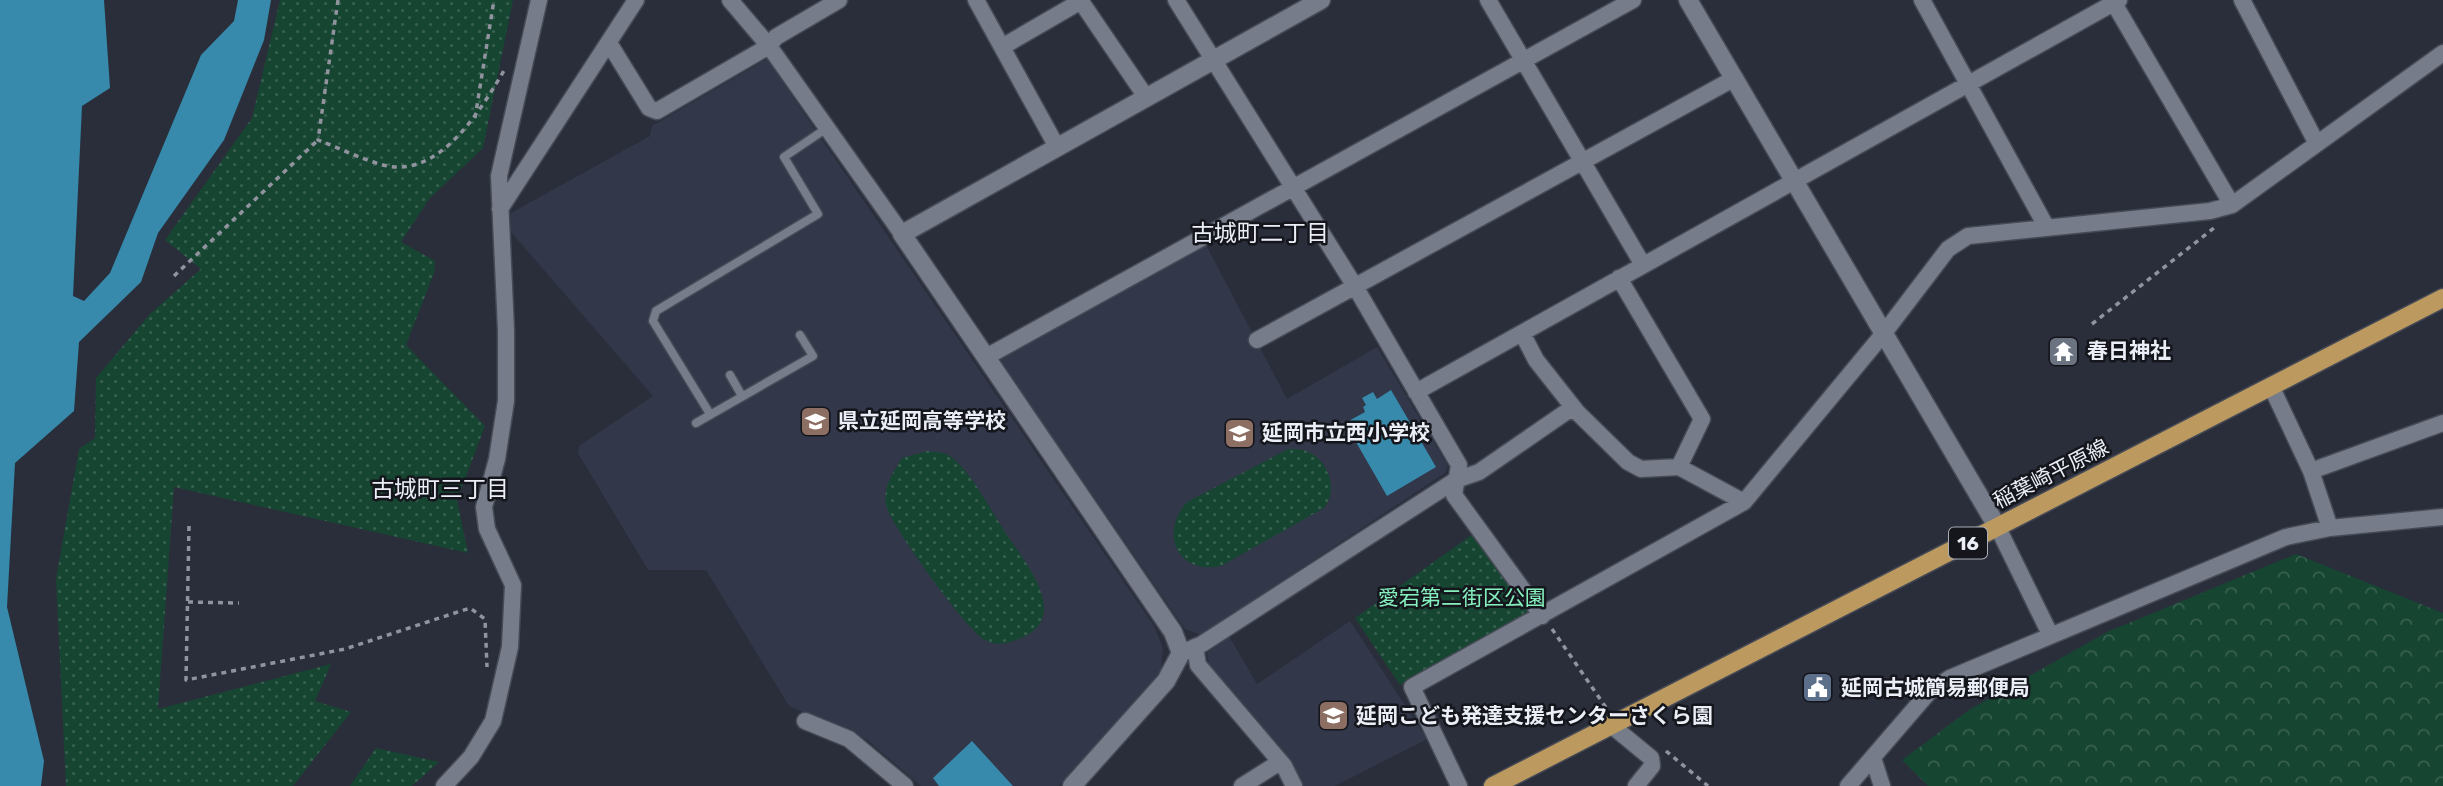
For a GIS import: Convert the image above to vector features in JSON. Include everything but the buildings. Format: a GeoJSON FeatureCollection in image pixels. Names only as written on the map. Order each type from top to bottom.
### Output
{"type":"FeatureCollection","features":[{"type":"Feature","properties":{"kind":"main road","name":"稲葉崎平原線"},"geometry":{"type":"LineString","coordinates":[[1493,786],[2443,298]]}},
{"type":"Feature","properties":{"kind":"street"},"geometry":{"type":"LineString","coordinates":[[444,786],[471,757],[493,721],[510,647],[513,584],[487,529],[484,507],[497,459],[506,401],[506,330],[499,177],[539,0]]}},
{"type":"Feature","properties":{"kind":"street"},"geometry":{"type":"LineString","coordinates":[[500,209],[636,0]]}},
{"type":"Feature","properties":{"kind":"street"},"geometry":{"type":"LineString","coordinates":[[730,0],[769,47],[902,234],[1173,632],[1280,762],[1294,786]]}},
{"type":"Feature","properties":{"kind":"street"},"geometry":{"type":"LineString","coordinates":[[609,43],[649,108],[657,111],[769,47],[776,37],[839,0]]}},
{"type":"Feature","properties":{"kind":"street"},"geometry":{"type":"LineString","coordinates":[[976,0],[1057,147]]}},
{"type":"Feature","properties":{"kind":"street"},"geometry":{"type":"LineString","coordinates":[[1176,0],[1356,288],[1459,465],[1454,495],[1542,616]]}},
{"type":"Feature","properties":{"kind":"street"},"geometry":{"type":"LineString","coordinates":[[902,234],[1321,0]]}},
{"type":"Feature","properties":{"kind":"street"},"geometry":{"type":"LineString","coordinates":[[1488,0],[1643,265]]}},
{"type":"Feature","properties":{"kind":"street"},"geometry":{"type":"LineString","coordinates":[[986,357],[1633,0]]}},
{"type":"Feature","properties":{"kind":"street"},"geometry":{"type":"LineString","coordinates":[[1688,0],[1998,528],[2050,634]]}},
{"type":"Feature","properties":{"kind":"street"},"geometry":{"type":"LineString","coordinates":[[1922,0],[2047,228]]}},
{"type":"Feature","properties":{"kind":"street"},"geometry":{"type":"LineString","coordinates":[[2242,0],[2317,144]]}},
{"type":"Feature","properties":{"kind":"street"},"geometry":{"type":"LineString","coordinates":[[1002,47],[1080,1],[1146,97]]}},
{"type":"Feature","properties":{"kind":"street"},"geometry":{"type":"LineString","coordinates":[[1416,392],[1970,85],[2115,1],[2232,205]]}},
{"type":"Feature","properties":{"kind":"street"},"geometry":{"type":"LineString","coordinates":[[1460,786],[1412,687],[1744,502],[1884,333],[1948,249],[1968,236],[2210,211],[2232,205],[2443,53]]}},
{"type":"Feature","properties":{"kind":"street"},"geometry":{"type":"LineString","coordinates":[[1257,340],[1735,78]]}},
{"type":"Feature","properties":{"kind":"street"},"geometry":{"type":"LineString","coordinates":[[1619,278],[1702,419],[1679,467]]}},
{"type":"Feature","properties":{"kind":"street"},"geometry":{"type":"LineString","coordinates":[[1522,334],[1536,360],[1577,412],[1634,465],[1657,470],[1679,467],[1744,502]]}},
{"type":"Feature","properties":{"kind":"street"},"geometry":{"type":"LineString","coordinates":[[2271,386],[2311,471],[2330,528]]}},
{"type":"Feature","properties":{"kind":"street"},"geometry":{"type":"LineString","coordinates":[[1074,785],[1166,681],[1188,650],[1456,480],[1479,471],[1569,410],[1577,412]]}},
{"type":"Feature","properties":{"kind":"street"},"geometry":{"type":"LineString","coordinates":[[2311,471],[2443,423]]}},
{"type":"Feature","properties":{"kind":"street"},"geometry":{"type":"LineString","coordinates":[[1848,786],[1929,692],[1950,678],[2235,556],[2286,537],[2330,528],[2443,517]]}},
{"type":"Feature","properties":{"kind":"street"},"geometry":{"type":"LineString","coordinates":[[805,721],[849,739],[905,786]]}},
{"type":"Feature","properties":{"kind":"street"},"geometry":{"type":"LineString","coordinates":[[1613,724],[1651,758],[1652,766],[1636,786]]}},
{"type":"Feature","properties":{"kind":"street"},"geometry":{"type":"LineString","coordinates":[[1873,758],[1882,786]]}},
{"type":"Feature","properties":{"kind":"street"},"geometry":{"type":"LineString","coordinates":[[1242,786],[1280,762]]}},
{"type":"Feature","properties":{"kind":"lane"},"geometry":{"type":"LineString","coordinates":[[710,414],[653,321],[656,311],[818,214],[783,157],[827,128]]}},
{"type":"Feature","properties":{"kind":"lane"},"geometry":{"type":"LineString","coordinates":[[696,423],[813,356],[800,334]]}},
{"type":"Feature","properties":{"kind":"lane"},"geometry":{"type":"LineString","coordinates":[[730,375],[742,396]]}},
{"type":"Feature","properties":{"kind":"path"},"geometry":{"type":"LineString","coordinates":[[174,275],[318,140],[338,0]]}},
{"type":"Feature","properties":{"kind":"path"},"geometry":{"type":"LineString","coordinates":[[475,120],[494,0]]}},
{"type":"Feature","properties":{"kind":"path"},"geometry":{"type":"LineString","coordinates":[[318,140],[386,166],[426,163],[475,120],[510,61],[526,55]]}},
{"type":"Feature","properties":{"kind":"path"},"geometry":{"type":"LineString","coordinates":[[2092,324],[2213,229],[2232,205]]}},
{"type":"Feature","properties":{"kind":"path"},"geometry":{"type":"LineString","coordinates":[[189,526],[186,680],[345,649],[470,608],[485,619],[487,669]]}},
{"type":"Feature","properties":{"kind":"path"},"geometry":{"type":"LineString","coordinates":[[188,602],[239,603]]}},
{"type":"Feature","properties":{"kind":"path"},"geometry":{"type":"LineString","coordinates":[[1542,616],[1613,724]]}},
{"type":"Feature","properties":{"kind":"shaded area","name":"県立延岡高等学校"},"geometry":{"type":"Polygon","coordinates":[[[767,59],[1154,626],[1163,648],[1161,669],[1151,684],[1059,786],[921,786],[866,739],[789,706],[706,570],[648,570],[578,453],[579,446],[653,396],[511,232],[511,213],[650,136],[652,126],[767,59]]]}},
{"type":"Feature","properties":{"kind":"shaded area","name":"延岡市立西小学校"},"geometry":{"type":"Polygon","coordinates":[[[1206,245],[1287,399],[1377,347],[1448,466],[1445,473],[1201,635],[1185,629],[998,358],[1206,245]]]}},
{"type":"Feature","properties":{"kind":"shaded area","name":"延岡こども発達支援センターさくら園"},"geometry":{"type":"Polygon","coordinates":[[[1350,621],[1427,739],[1335,786],[1303,786],[1284,752],[1209,664],[1207,653],[1229,636],[1257,684],[1350,621]]]}},
{"type":"Feature","properties":{"kind":"green space"},"geometry":{"type":"Polygon","coordinates":[[[280,0],[513,0],[483,148],[429,199],[401,242],[435,261],[434,273],[406,345],[485,426],[457,500],[468,553],[174,487],[158,709],[331,664],[315,701],[351,712],[293,786],[66,786],[56,579],[79,449],[95,438],[96,378],[150,314],[201,269],[165,240],[252,118],[280,0]]]}},
{"type":"Feature","properties":{"kind":"green space"},"geometry":{"type":"Polygon","coordinates":[[[1288,449],[1299,449],[1314,455],[1325,468],[1331,484],[1331,493],[1324,508],[1221,566],[1206,567],[1184,558],[1177,550],[1174,527],[1187,502],[1288,449]]]}},
{"type":"Feature","properties":{"kind":"green space"},"geometry":{"type":"Polygon","coordinates":[[[927,451],[948,455],[964,469],[1032,572],[1044,603],[1043,617],[1036,629],[1021,638],[999,644],[985,640],[976,633],[932,578],[892,519],[887,508],[886,494],[892,475],[902,458],[927,451]]]}},
{"type":"Feature","properties":{"kind":"green space","name":"愛宕第二街区公園"},"geometry":{"type":"Polygon","coordinates":[[[1473,534],[1529,613],[1400,685],[1355,618],[1473,534]]]}},
{"type":"Feature","properties":{"kind":"green space"},"geometry":{"type":"Polygon","coordinates":[[[2296,554],[2443,613],[2443,786],[1928,786],[1902,760],[1969,710],[2107,632],[2296,554]]]}},
{"type":"Feature","properties":{"kind":"green space"},"geometry":{"type":"Polygon","coordinates":[[[376,748],[439,762],[412,786],[350,786],[376,748]]]}},
{"type":"Feature","properties":{"kind":"water"},"geometry":{"type":"Polygon","coordinates":[[[0,0],[104,0],[110,88],[82,106],[73,296],[84,301],[110,273],[201,55],[234,21],[238,0],[271,0],[264,40],[224,140],[158,233],[141,282],[79,342],[74,411],[15,463],[7,607],[44,761],[41,786],[0,786],[0,0]]]}},
{"type":"Feature","properties":{"kind":"water"},"geometry":{"type":"Polygon","coordinates":[[[1391,390],[1436,467],[1387,496],[1345,423],[1365,412],[1363,407],[1366,405],[1362,398],[1373,392],[1377,399],[1391,390]]]}},
{"type":"Feature","properties":{"kind":"water"},"geometry":{"type":"Polygon","coordinates":[[[972,741],[1013,786],[939,786],[933,778],[972,741]]]}},
{"type":"Feature","properties":{"kind":"place","name":"春日神社"},"geometry":{"type":"Point","coordinates":[2064,351]}},
{"type":"Feature","properties":{"kind":"place","name":"県立延岡高等学校"},"geometry":{"type":"Point","coordinates":[815,421]}},
{"type":"Feature","properties":{"kind":"place","name":"延岡市立西小学校"},"geometry":{"type":"Point","coordinates":[1239,433]}},
{"type":"Feature","properties":{"kind":"place","name":"延岡古城簡易郵便局"},"geometry":{"type":"Point","coordinates":[1818,688]}},
{"type":"Feature","properties":{"kind":"place","name":"延岡こども発達支援センターさくら園"},"geometry":{"type":"Point","coordinates":[1333,716]}},
{"type":"Feature","properties":{"kind":"district","name":"古城町二丁目"},"geometry":{"type":"Point","coordinates":[1260,233]}},
{"type":"Feature","properties":{"kind":"district","name":"古城町三丁目"},"geometry":{"type":"Point","coordinates":[440,489]}}]}
